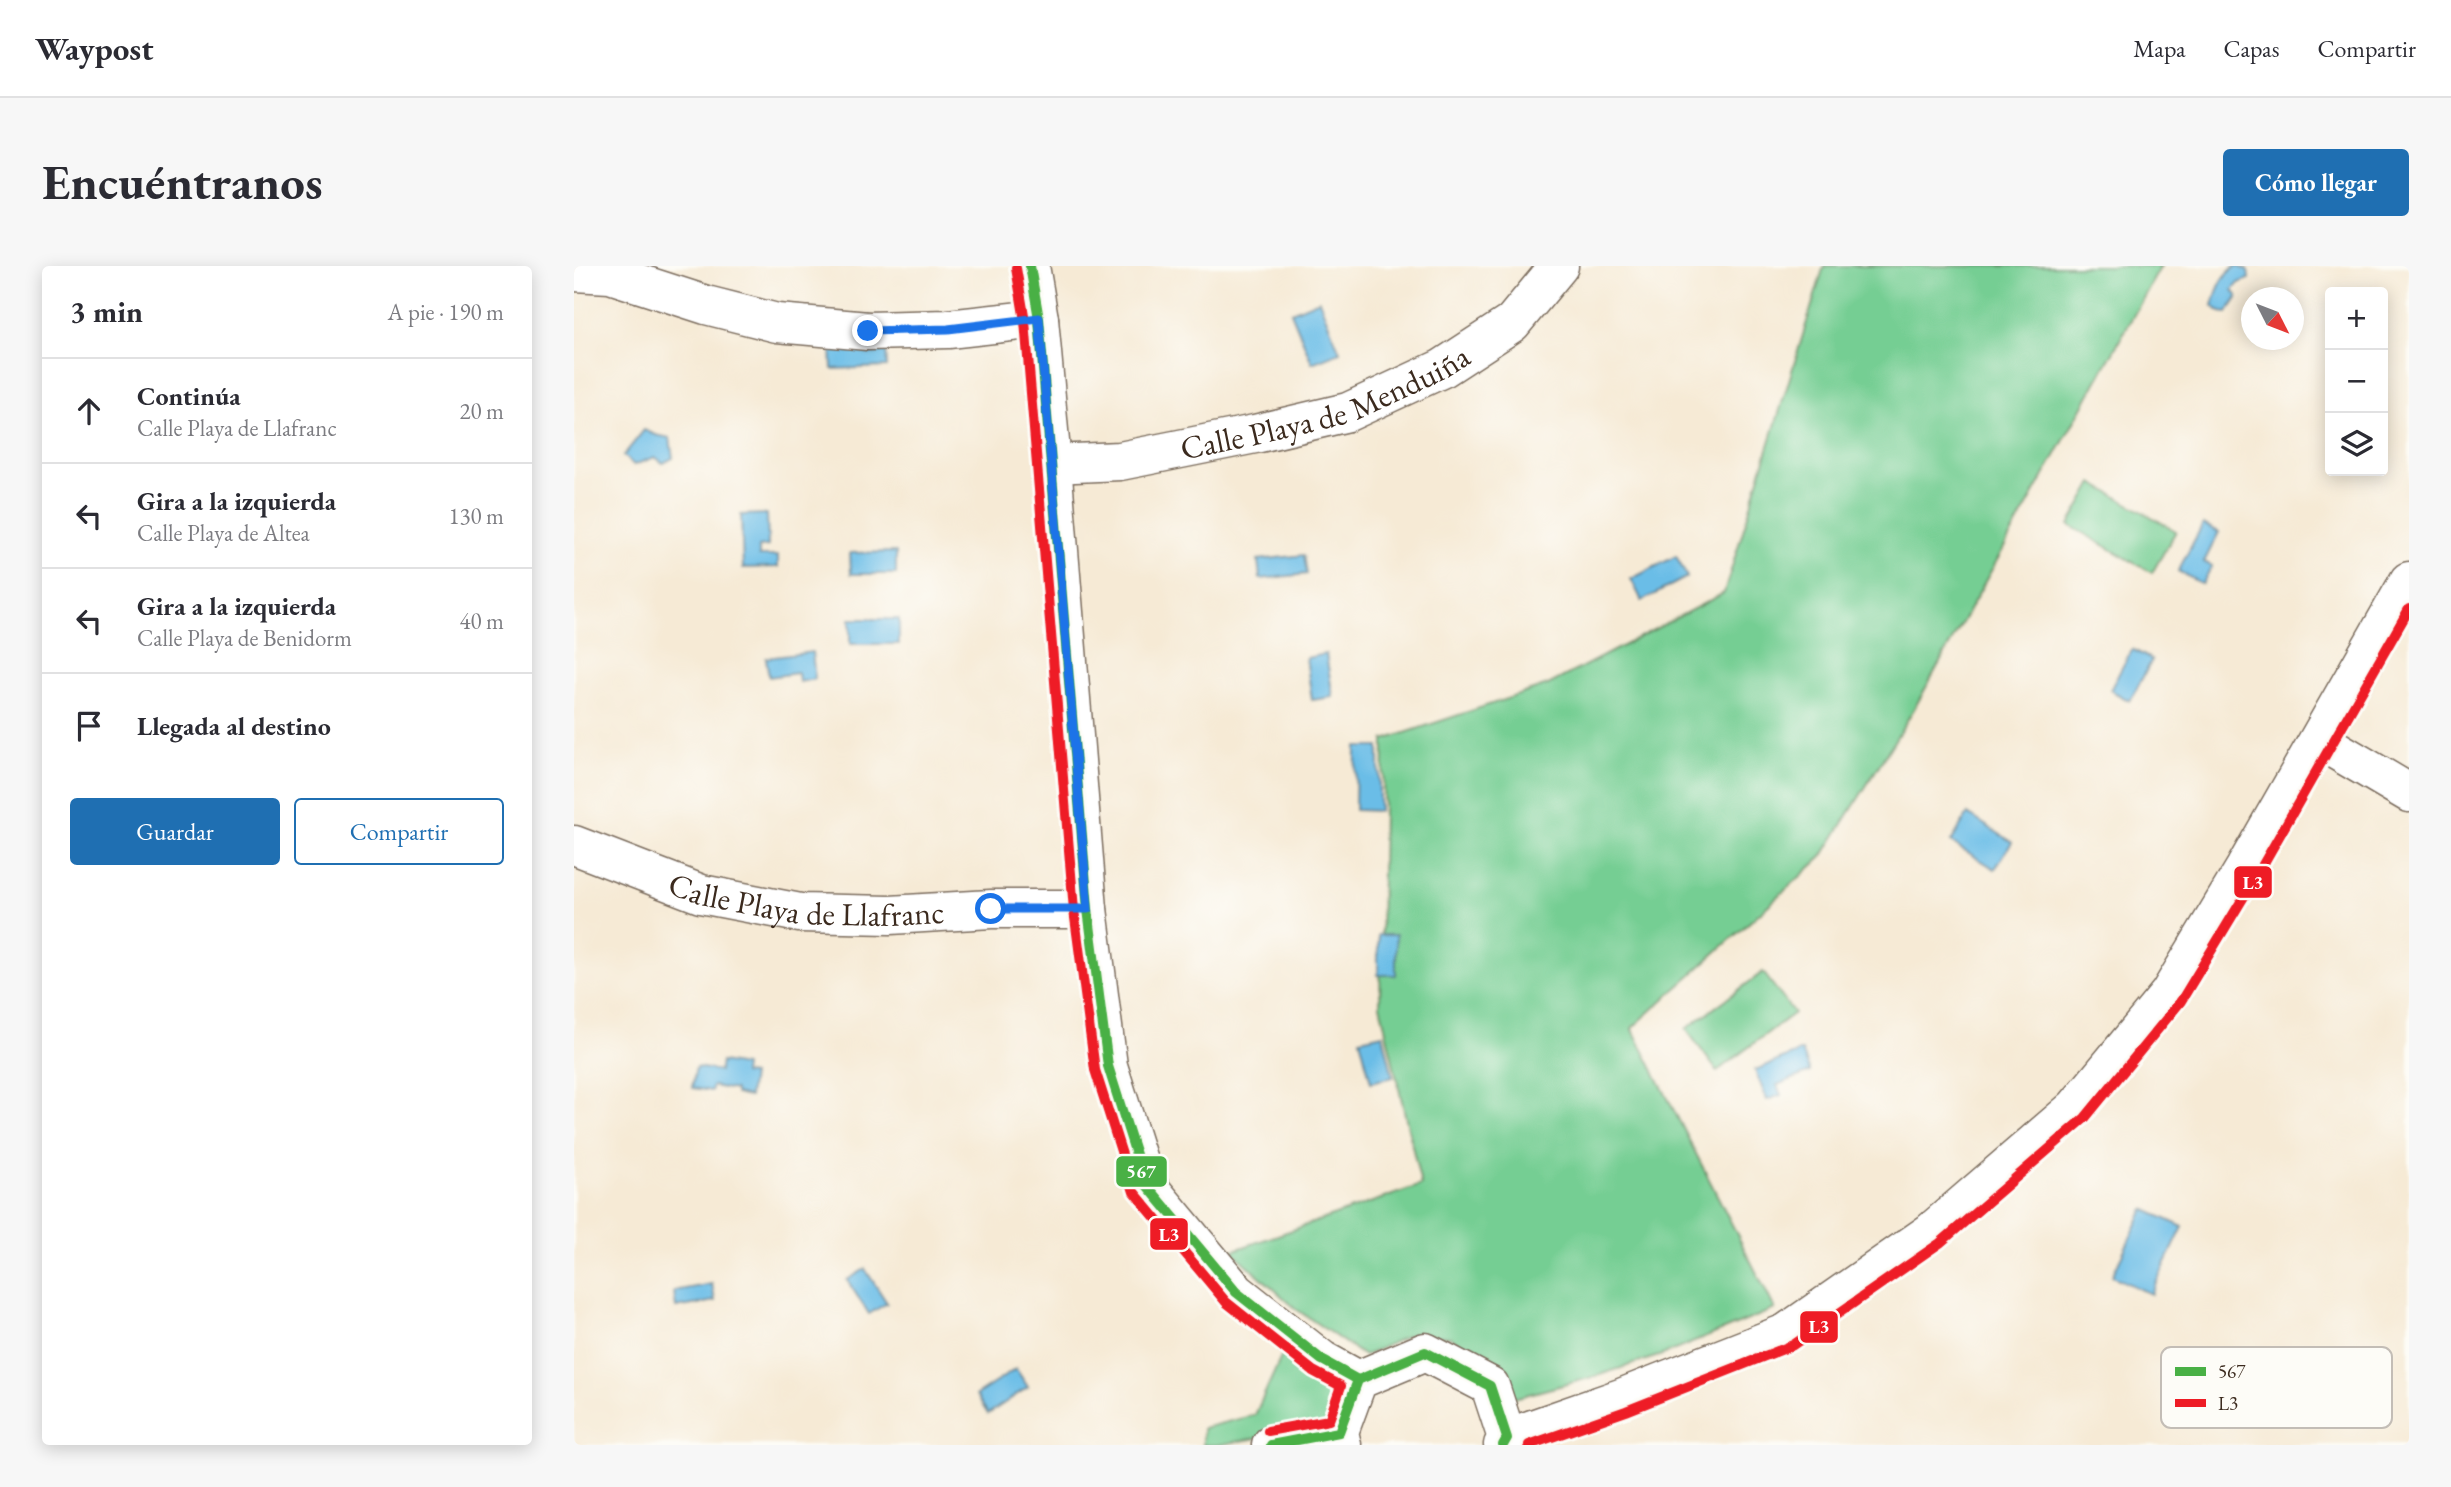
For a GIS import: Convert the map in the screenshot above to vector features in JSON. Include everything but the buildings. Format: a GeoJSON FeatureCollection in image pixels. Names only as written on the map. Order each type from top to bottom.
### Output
{"type":"FeatureCollection","features":[{"type":"Feature","properties":{"kind":"street"},"geometry":{"type":"LineString","coordinates":[[1030,266],[1039,318],[1088,909],[1108,1066],[1145,1183],[1236,1292],[1322,1360],[1358,1380]]}},
{"type":"Feature","properties":{"kind":"street","name":"Calle Playa de Menduiña"},"geometry":{"type":"LineString","coordinates":[[1052,464],[1120,461],[1348,412],[1443,368],[1512,323],[1559,266]]}},
{"type":"Feature","properties":{"kind":"street"},"geometry":{"type":"LineString","coordinates":[[574,272],[610,274],[706,305],[778,323],[868,331],[948,329],[1039,318]]}},
{"type":"Feature","properties":{"kind":"street"},"geometry":{"type":"LineString","coordinates":[[1358,1380],[1425,1352],[1490,1386],[1505,1441],[1786,1333],[1931,1233],[2075,1108],[2169,994],[2245,868],[2409,581]]}},
{"type":"Feature","properties":{"kind":"street"},"geometry":{"type":"LineString","coordinates":[[2319,740],[2409,793]]}},
{"type":"Feature","properties":{"kind":"street","name":"Calle Playa de Llafranc"},"geometry":{"type":"LineString","coordinates":[[574,845],[701,894],[800,913],[890,915],[991,909],[1088,909]]}},
{"type":"Feature","properties":{"kind":"street"},"geometry":{"type":"LineString","coordinates":[[1271,1445],[1340,1438],[1358,1380]]}},
{"type":"Feature","properties":{"kind":"green space"},"geometry":{"type":"Polygon","coordinates":[[[1824,266],[2161,266],[1914,709],[1822,857],[1632,1028],[1775,1309],[1665,1354],[1514,1398],[1490,1364],[1450,1337],[1411,1334],[1364,1356],[1296,1309],[1232,1251],[1421,1185],[1380,1005],[1384,740],[1548,685],[1724,593],[1824,266]]]}},
{"type":"Feature","properties":{"kind":"green space"},"geometry":{"type":"Polygon","coordinates":[[[2093,483],[2176,531],[2152,573],[2069,525],[2093,483]]]}},
{"type":"Feature","properties":{"kind":"green space"},"geometry":{"type":"Polygon","coordinates":[[[1763,972],[1794,1013],[1717,1071],[1686,1029],[1763,972]]]}},
{"type":"Feature","properties":{"kind":"green space"},"geometry":{"type":"Polygon","coordinates":[[[1286,1346],[1346,1386],[1333,1425],[1217,1445],[1203,1445],[1203,1428],[1255,1415],[1286,1346]]]}},
{"type":"Feature","properties":{"kind":"water"},"geometry":{"type":"Polygon","coordinates":[[[2237,266],[2248,270],[2249,279],[2239,283],[2233,290],[2238,297],[2227,313],[2220,312],[2213,306],[2216,295],[2224,278],[2237,266]]]}},
{"type":"Feature","properties":{"kind":"water"},"geometry":{"type":"Polygon","coordinates":[[[1319,300],[1340,352],[1312,363],[1291,312],[1319,300]]]}},
{"type":"Feature","properties":{"kind":"water"},"geometry":{"type":"Polygon","coordinates":[[[886,343],[887,367],[832,369],[831,345],[886,343]]]}},
{"type":"Feature","properties":{"kind":"water"},"geometry":{"type":"Polygon","coordinates":[[[644,430],[670,438],[673,458],[663,463],[655,457],[634,465],[623,456],[644,430]]]}},
{"type":"Feature","properties":{"kind":"water"},"geometry":{"type":"Polygon","coordinates":[[[767,514],[768,546],[759,547],[759,556],[778,556],[778,567],[743,568],[741,515],[767,514]]]}},
{"type":"Feature","properties":{"kind":"water"},"geometry":{"type":"Polygon","coordinates":[[[2203,524],[2219,532],[2204,562],[2212,566],[2202,584],[2178,571],[2203,524]]]}},
{"type":"Feature","properties":{"kind":"water"},"geometry":{"type":"Polygon","coordinates":[[[896,552],[896,574],[851,574],[850,553],[896,552]]]}},
{"type":"Feature","properties":{"kind":"water"},"geometry":{"type":"Polygon","coordinates":[[[1304,555],[1307,574],[1260,579],[1258,560],[1304,555]]]}},
{"type":"Feature","properties":{"kind":"water"},"geometry":{"type":"Polygon","coordinates":[[[1676,556],[1687,577],[1642,601],[1631,579],[1676,556]]]}},
{"type":"Feature","properties":{"kind":"water"},"geometry":{"type":"Polygon","coordinates":[[[850,619],[899,619],[899,644],[850,644],[850,619]]]}},
{"type":"Feature","properties":{"kind":"water"},"geometry":{"type":"Polygon","coordinates":[[[2132,649],[2152,660],[2130,701],[2110,690],[2132,649]]]}},
{"type":"Feature","properties":{"kind":"water"},"geometry":{"type":"Polygon","coordinates":[[[812,652],[815,679],[799,682],[798,673],[769,677],[766,658],[812,652]]]}},
{"type":"Feature","properties":{"kind":"water"},"geometry":{"type":"Polygon","coordinates":[[[1326,654],[1333,697],[1312,700],[1306,658],[1326,654]]]}},
{"type":"Feature","properties":{"kind":"water"},"geometry":{"type":"Polygon","coordinates":[[[1356,747],[1379,747],[1379,811],[1355,810],[1356,747]]]}},
{"type":"Feature","properties":{"kind":"water"},"geometry":{"type":"Polygon","coordinates":[[[1968,814],[2012,842],[1995,869],[1951,842],[1968,814]]]}},
{"type":"Feature","properties":{"kind":"water"},"geometry":{"type":"Polygon","coordinates":[[[1378,935],[1396,935],[1396,975],[1378,975],[1378,935]]]}},
{"type":"Feature","properties":{"kind":"water"},"geometry":{"type":"Polygon","coordinates":[[[1383,1034],[1393,1077],[1371,1082],[1360,1039],[1383,1034]]]}},
{"type":"Feature","properties":{"kind":"water"},"geometry":{"type":"Polygon","coordinates":[[[1802,1051],[1810,1072],[1777,1085],[1781,1095],[1767,1100],[1755,1070],[1802,1051]]]}},
{"type":"Feature","properties":{"kind":"water"},"geometry":{"type":"Polygon","coordinates":[[[721,1062],[744,1066],[743,1074],[752,1075],[749,1097],[735,1094],[735,1090],[713,1086],[711,1091],[692,1088],[696,1067],[719,1071],[721,1062]]]}},
{"type":"Feature","properties":{"kind":"water"},"geometry":{"type":"Polygon","coordinates":[[[2144,1209],[2183,1227],[2151,1294],[2112,1276],[2144,1209]]]}},
{"type":"Feature","properties":{"kind":"water"},"geometry":{"type":"Polygon","coordinates":[[[865,1269],[887,1303],[869,1314],[847,1280],[865,1269]]]}},
{"type":"Feature","properties":{"kind":"water"},"geometry":{"type":"Polygon","coordinates":[[[712,1284],[715,1301],[676,1308],[674,1291],[712,1284]]]}},
{"type":"Feature","properties":{"kind":"water"},"geometry":{"type":"Polygon","coordinates":[[[1016,1369],[1028,1387],[988,1414],[976,1395],[1016,1369]]]}},
{"type":"Feature","properties":{"kind":"transit line","name":"567"},"geometry":{"type":"LineString","coordinates":[[1030,266],[1039,319],[1088,909],[1108,1066],[1145,1183],[1236,1292],[1322,1360],[1358,1380]]}},
{"type":"Feature","properties":{"kind":"transit line","name":"L3"},"geometry":{"type":"LineString","coordinates":[[1016,268],[1025,321],[1074,910],[1095,1070],[1134,1192],[1226,1302],[1313,1371],[1341,1386],[1329,1420],[1268,1431]]}},
{"type":"Feature","properties":{"kind":"transit line","name":"L3"},"geometry":{"type":"LineString","coordinates":[[1529,1445],[1626,1411],[1793,1345],[1940,1243],[2085,1118],[2181,1001],[2257,875],[2409,609]]}},
{"type":"Feature","properties":{"kind":"transit line","name":"567"},"geometry":{"type":"LineString","coordinates":[[1271,1445],[1339,1432],[1358,1380],[1425,1352],[1490,1386],[1507,1438],[1503,1445]]}},
{"type":"Feature","properties":{"kind":"route"},"geometry":{"type":"LineString","coordinates":[[868,331],[948,329],[1039,318],[1088,909],[991,909]]}}]}
